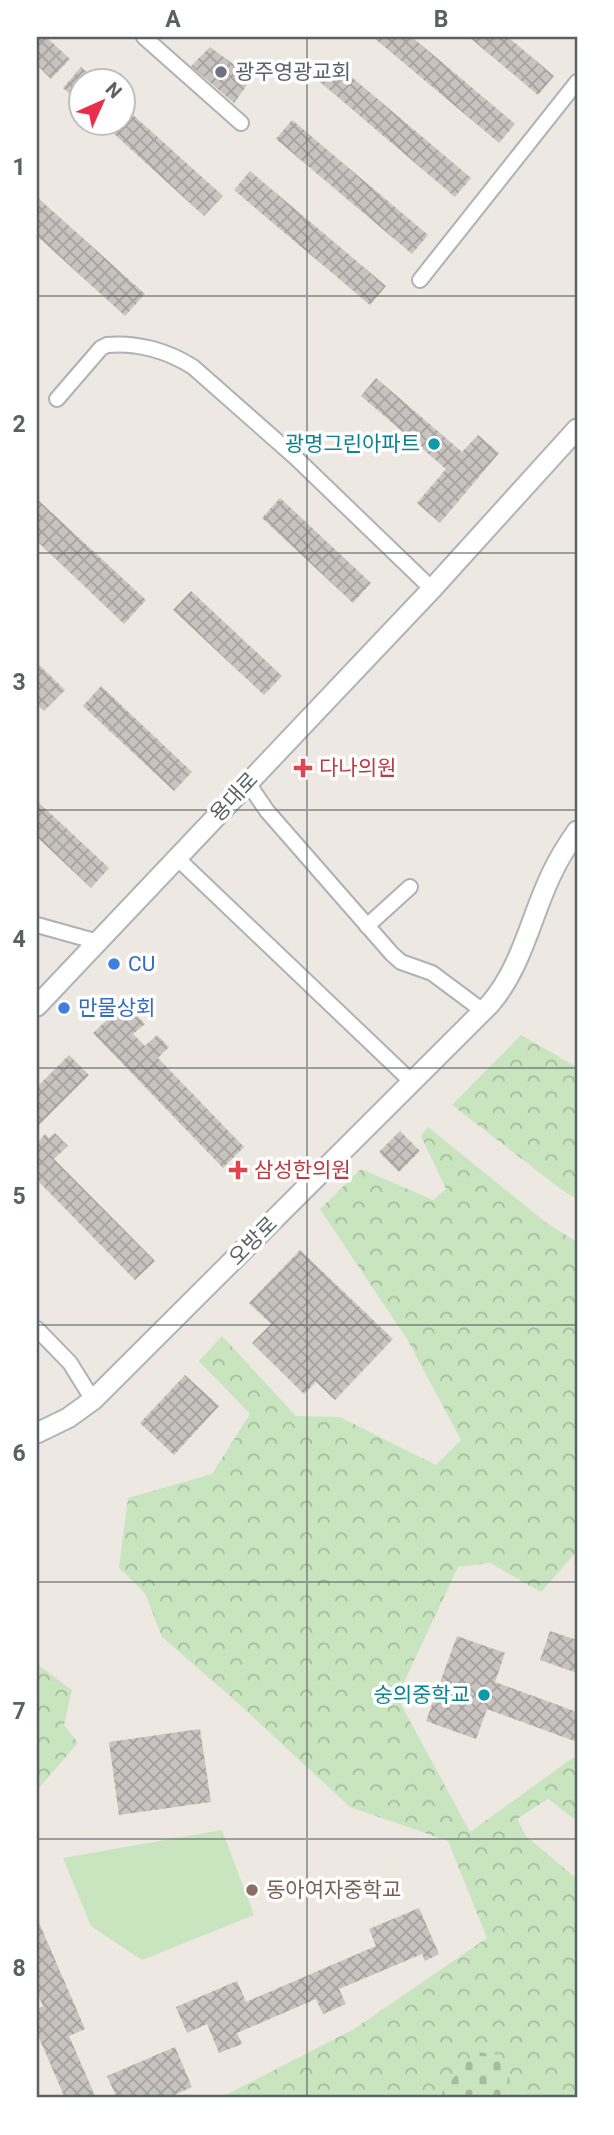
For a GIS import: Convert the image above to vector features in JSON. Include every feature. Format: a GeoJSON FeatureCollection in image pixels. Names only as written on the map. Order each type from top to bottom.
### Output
{"type":"FeatureCollection","features":[{"type":"Feature","properties":{"kind":"main road","name":"용대로"},"geometry":{"type":"LineString","coordinates":[[37,1006],[432,589],[577,429]]}},
{"type":"Feature","properties":{"kind":"main road","name":"오방로"},"geometry":{"type":"LineString","coordinates":[[37,1433],[68,1418],[93,1400],[483,1011],[506,983],[552,872],[577,831]]}},
{"type":"Feature","properties":{"kind":"street"},"geometry":{"type":"LineString","coordinates":[[144,37],[241,123]]}},
{"type":"Feature","properties":{"kind":"street"},"geometry":{"type":"LineString","coordinates":[[420,280],[577,82]]}},
{"type":"Feature","properties":{"kind":"street"},"geometry":{"type":"LineString","coordinates":[[57,399],[101,348],[107,345],[159,350],[176,356],[193,367],[295,457],[432,589]]}},
{"type":"Feature","properties":{"kind":"street"},"geometry":{"type":"LineString","coordinates":[[248,783],[267,811],[401,962],[432,972],[483,1011]]}},
{"type":"Feature","properties":{"kind":"street"},"geometry":{"type":"LineString","coordinates":[[177,858],[413,1083]]}},
{"type":"Feature","properties":{"kind":"street"},"geometry":{"type":"LineString","coordinates":[[368,926],[410,887]]}},
{"type":"Feature","properties":{"kind":"street"},"geometry":{"type":"LineString","coordinates":[[37,925],[98,942]]}},
{"type":"Feature","properties":{"kind":"street"},"geometry":{"type":"LineString","coordinates":[[37,1329],[71,1363],[93,1400]]}},
{"type":"Feature","properties":{"kind":"green space"},"geometry":{"type":"Polygon","coordinates":[[[521,1035],[577,1067],[577,1199],[452,1105],[521,1035]]]}},
{"type":"Feature","properties":{"kind":"green space"},"geometry":{"type":"Polygon","coordinates":[[[428,1127],[548,1224],[577,1242],[577,1551],[541,1592],[490,1563],[458,1567],[397,1697],[470,1832],[574,1757],[577,1759],[577,1821],[548,1799],[517,1819],[526,1836],[577,1879],[577,2098],[505,2098],[510,2081],[443,2090],[441,2098],[220,2098],[354,2029],[487,1938],[448,1841],[350,1807],[162,1637],[145,1593],[119,1568],[128,1498],[212,1474],[250,1414],[199,1361],[222,1336],[296,1416],[340,1417],[436,1465],[461,1440],[407,1339],[320,1209],[361,1169],[433,1200],[446,1189],[421,1136],[428,1127]]]}},
{"type":"Feature","properties":{"kind":"green space"},"geometry":{"type":"Polygon","coordinates":[[[37,1664],[72,1690],[64,1725],[78,1743],[37,1790],[37,1664]]]}},
{"type":"Feature","properties":{"kind":"green space"},"geometry":{"type":"Polygon","coordinates":[[[222,1830],[254,1915],[142,1960],[91,1926],[63,1858],[222,1830]]]}},
{"type":"Feature","properties":{"kind":"green space"},"geometry":{"type":"Polygon","coordinates":[[[476,2052],[499,2055],[510,2081],[505,2098],[441,2098],[443,2090],[476,2052]]]}},
{"type":"Feature","properties":{"kind":"building"},"geometry":{"type":"Polygon","coordinates":[[[37,37],[46,37],[70,59],[51,79],[37,65],[37,37]]]}},
{"type":"Feature","properties":{"kind":"building"},"geometry":{"type":"Polygon","coordinates":[[[373,37],[412,37],[515,124],[499,143],[373,37]]]}},
{"type":"Feature","properties":{"kind":"building"},"geometry":{"type":"Polygon","coordinates":[[[469,37],[508,37],[554,76],[538,95],[469,37]]]}},
{"type":"Feature","properties":{"kind":"building","name":"광주영광교회"},"geometry":{"type":"Polygon","coordinates":[[[210,47],[252,78],[234,103],[191,66],[210,47]]]}},
{"type":"Feature","properties":{"kind":"building"},"geometry":{"type":"Polygon","coordinates":[[[335,63],[471,178],[455,197],[319,81],[335,63]]]}},
{"type":"Feature","properties":{"kind":"building"},"geometry":{"type":"Polygon","coordinates":[[[136,118],[223,196],[204,216],[116,136],[136,136],[136,118]]]}},
{"type":"Feature","properties":{"kind":"building"},"geometry":{"type":"Polygon","coordinates":[[[292,120],[428,235],[412,254],[276,139],[292,120]]]}},
{"type":"Feature","properties":{"kind":"building"},"geometry":{"type":"Polygon","coordinates":[[[250,171],[386,286],[370,305],[234,190],[250,171]]]}},
{"type":"Feature","properties":{"kind":"building"},"geometry":{"type":"Polygon","coordinates":[[[37,197],[145,294],[125,316],[37,236],[37,197]]]}},
{"type":"Feature","properties":{"kind":"building","name":"광명그린아파트"},"geometry":{"type":"Polygon","coordinates":[[[376,378],[462,452],[478,435],[499,453],[440,523],[417,503],[446,469],[361,396],[376,378]]]}},
{"type":"Feature","properties":{"kind":"building"},"geometry":{"type":"Polygon","coordinates":[[[280,498],[371,583],[353,603],[262,518],[280,498]]]}},
{"type":"Feature","properties":{"kind":"building"},"geometry":{"type":"Polygon","coordinates":[[[37,499],[146,600],[124,624],[37,541],[37,499]]]}},
{"type":"Feature","properties":{"kind":"building"},"geometry":{"type":"Polygon","coordinates":[[[191,591],[282,676],[264,695],[173,610],[191,591]]]}},
{"type":"Feature","properties":{"kind":"building"},"geometry":{"type":"Polygon","coordinates":[[[37,663],[65,690],[44,711],[37,705],[37,663]]]}},
{"type":"Feature","properties":{"kind":"building"},"geometry":{"type":"Polygon","coordinates":[[[101,686],[192,772],[174,791],[83,706],[101,686]]]}},
{"type":"Feature","properties":{"kind":"building"},"geometry":{"type":"Polygon","coordinates":[[[37,801],[109,868],[91,888],[37,837],[37,801]]]}},
{"type":"Feature","properties":{"kind":"building"},"geometry":{"type":"Polygon","coordinates":[[[125,1003],[145,1024],[133,1034],[145,1046],[157,1035],[169,1047],[158,1058],[244,1147],[223,1168],[93,1033],[125,1003]]]}},
{"type":"Feature","properties":{"kind":"building"},"geometry":{"type":"Polygon","coordinates":[[[69,1055],[89,1075],[37,1127],[37,1087],[69,1055]]]}},
{"type":"Feature","properties":{"kind":"building"},"geometry":{"type":"Polygon","coordinates":[[[400,1131],[420,1151],[399,1172],[379,1152],[400,1131]]]}},
{"type":"Feature","properties":{"kind":"building"},"geometry":{"type":"Polygon","coordinates":[[[55,1133],[68,1146],[54,1159],[155,1261],[135,1280],[37,1180],[37,1141],[45,1134],[49,1138],[55,1133]]]}},
{"type":"Feature","properties":{"kind":"building"},"geometry":{"type":"Polygon","coordinates":[[[300,1250],[393,1339],[335,1400],[316,1382],[304,1394],[252,1343],[271,1324],[249,1303],[300,1250]]]}},
{"type":"Feature","properties":{"kind":"building"},"geometry":{"type":"Polygon","coordinates":[[[185,1375],[219,1406],[174,1455],[140,1423],[185,1375]]]}},
{"type":"Feature","properties":{"kind":"building"},"geometry":{"type":"Polygon","coordinates":[[[550,1631],[577,1640],[577,1673],[540,1660],[550,1631]]]}},
{"type":"Feature","properties":{"kind":"building","name":"숭의중학교"},"geometry":{"type":"Polygon","coordinates":[[[457,1636],[505,1653],[495,1682],[577,1712],[577,1742],[487,1709],[476,1739],[426,1721],[457,1636]]]}},
{"type":"Feature","properties":{"kind":"building"},"geometry":{"type":"Polygon","coordinates":[[[200,1729],[211,1802],[119,1815],[109,1742],[200,1729]]]}},
{"type":"Feature","properties":{"kind":"building"},"geometry":{"type":"Polygon","coordinates":[[[419,1908],[439,1954],[425,1961],[422,1954],[339,1989],[346,2004],[323,2014],[316,1999],[237,2033],[242,2044],[219,2053],[207,2024],[187,2033],[176,2007],[237,1981],[246,2002],[376,1946],[369,1929],[419,1908]]]}},
{"type":"Feature","properties":{"kind":"building"},"geometry":{"type":"Polygon","coordinates":[[[37,1918],[85,2029],[69,2036],[96,2098],[65,2098],[37,2033],[37,2009],[43,2006],[37,1992],[37,1918]]]}},
{"type":"Feature","properties":{"kind":"building"},"geometry":{"type":"Polygon","coordinates":[[[175,2047],[192,2087],[168,2098],[117,2098],[107,2076],[175,2047]]]}},
{"type":"Feature","properties":{"kind":"place","name":"광주영광교회"},"geometry":{"type":"Point","coordinates":[221,72]}},
{"type":"Feature","properties":{"kind":"place","name":"광명그린아파트"},"geometry":{"type":"Point","coordinates":[434,444]}},
{"type":"Feature","properties":{"kind":"place","name":"다나의원"},"geometry":{"type":"Point","coordinates":[303,768]}},
{"type":"Feature","properties":{"kind":"place","name":"CU"},"geometry":{"type":"Point","coordinates":[114,964]}},
{"type":"Feature","properties":{"kind":"place","name":"만물상회"},"geometry":{"type":"Point","coordinates":[64,1008]}},
{"type":"Feature","properties":{"kind":"place","name":"삼성한의원"},"geometry":{"type":"Point","coordinates":[238,1170]}},
{"type":"Feature","properties":{"kind":"place","name":"숭의중학교"},"geometry":{"type":"Point","coordinates":[484,1695]}},
{"type":"Feature","properties":{"kind":"place","name":"동아여자중학교"},"geometry":{"type":"Point","coordinates":[252,1890]}}]}
